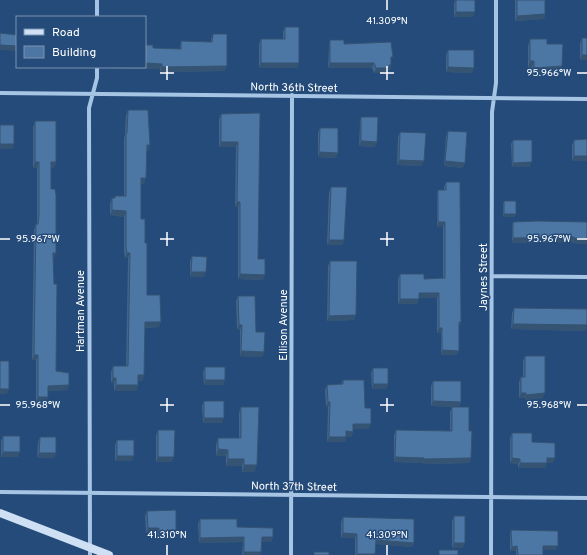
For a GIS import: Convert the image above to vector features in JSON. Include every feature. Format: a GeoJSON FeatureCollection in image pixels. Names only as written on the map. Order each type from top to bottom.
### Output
{"type":"FeatureCollection","features":[{"type":"Feature","properties":{"kind":"main road"},"geometry":{"type":"LineString","coordinates":[[0,513],[90,551],[109,555]]}},
{"type":"Feature","properties":{"kind":"street"},"geometry":{"type":"LineString","coordinates":[[97,0],[97,16]]}},
{"type":"Feature","properties":{"kind":"street","name":"Jaynes Street"},"geometry":{"type":"LineString","coordinates":[[491,555],[492,112],[496,83],[496,0]]}},
{"type":"Feature","properties":{"kind":"street","name":"Hartman Avenue"},"geometry":{"type":"LineString","coordinates":[[90,551],[90,108],[97,78],[97,68]]}},
{"type":"Feature","properties":{"kind":"street","name":"North 36th Street"},"geometry":{"type":"LineString","coordinates":[[0,93],[587,99]]}},
{"type":"Feature","properties":{"kind":"street","name":"Ellison Avenue"},"geometry":{"type":"LineString","coordinates":[[291,555],[292,95]]}},
{"type":"Feature","properties":{"kind":"street"},"geometry":{"type":"LineString","coordinates":[[492,276],[587,278]]}},
{"type":"Feature","properties":{"kind":"street","name":"North 37th Street"},"geometry":{"type":"LineString","coordinates":[[0,492],[587,498]]}},
{"type":"Feature","properties":{"kind":"building"},"geometry":{"type":"Polygon","coordinates":[[[456,0],[475,0],[475,12],[456,12],[456,0]]]}},
{"type":"Feature","properties":{"kind":"building"},"geometry":{"type":"Polygon","coordinates":[[[517,0],[545,0],[545,14],[517,16],[517,0]]]}},
{"type":"Feature","properties":{"kind":"building"},"geometry":{"type":"Polygon","coordinates":[[[285,27],[299,27],[299,63],[261,63],[261,39],[285,39],[285,27]]]}},
{"type":"Feature","properties":{"kind":"building"},"geometry":{"type":"Polygon","coordinates":[[[0,33],[16,35],[16,46],[0,45],[0,33]]]}},
{"type":"Feature","properties":{"kind":"building"},"geometry":{"type":"Polygon","coordinates":[[[213,34],[227,34],[227,66],[162,67],[162,64],[146,63],[146,45],[153,45],[153,48],[181,49],[181,41],[212,42],[213,34]]]}},
{"type":"Feature","properties":{"kind":"building"},"geometry":{"type":"Polygon","coordinates":[[[582,38],[587,38],[587,55],[582,55],[582,38]]]}},
{"type":"Feature","properties":{"kind":"building"},"geometry":{"type":"Polygon","coordinates":[[[530,39],[547,39],[547,44],[563,44],[562,66],[534,68],[534,61],[530,61],[530,39]]]}},
{"type":"Feature","properties":{"kind":"building"},"geometry":{"type":"Polygon","coordinates":[[[330,40],[344,40],[344,44],[391,42],[393,57],[391,57],[391,65],[389,65],[389,68],[376,68],[374,63],[330,63],[330,40]]]}},
{"type":"Feature","properties":{"kind":"building"},"geometry":{"type":"Polygon","coordinates":[[[448,50],[474,50],[474,68],[448,67],[448,50]]]}},
{"type":"Feature","properties":{"kind":"building"},"geometry":{"type":"Polygon","coordinates":[[[128,110],[148,110],[150,145],[147,145],[146,178],[141,178],[141,219],[145,219],[145,243],[147,243],[147,295],[160,295],[161,322],[145,322],[144,375],[138,375],[138,385],[116,385],[116,378],[113,378],[113,366],[128,366],[130,253],[127,253],[126,246],[126,211],[112,210],[112,198],[115,198],[115,196],[126,196],[126,133],[128,110]]]}},
{"type":"Feature","properties":{"kind":"building"},"geometry":{"type":"Polygon","coordinates":[[[260,113],[258,259],[265,259],[265,275],[240,274],[240,202],[237,202],[238,142],[221,142],[221,114],[260,113]]]}},
{"type":"Feature","properties":{"kind":"building"},"geometry":{"type":"Polygon","coordinates":[[[361,117],[378,117],[377,142],[361,141],[361,117]]]}},
{"type":"Feature","properties":{"kind":"building"},"geometry":{"type":"Polygon","coordinates":[[[35,121],[56,121],[56,162],[51,162],[51,189],[55,189],[56,195],[56,253],[53,253],[54,284],[57,284],[56,371],[69,373],[69,385],[48,386],[48,397],[38,397],[38,355],[34,355],[36,224],[38,224],[39,215],[39,162],[35,162],[35,121]]]}},
{"type":"Feature","properties":{"kind":"building"},"geometry":{"type":"Polygon","coordinates":[[[0,125],[14,125],[14,144],[0,144],[0,125]]]}},
{"type":"Feature","properties":{"kind":"building"},"geometry":{"type":"Polygon","coordinates":[[[320,128],[338,128],[338,153],[319,152],[320,128]]]}},
{"type":"Feature","properties":{"kind":"building"},"geometry":{"type":"Polygon","coordinates":[[[448,131],[467,132],[465,163],[445,161],[448,131]]]}},
{"type":"Feature","properties":{"kind":"building"},"geometry":{"type":"Polygon","coordinates":[[[400,132],[426,133],[424,161],[399,160],[400,132]]]}},
{"type":"Feature","properties":{"kind":"building"},"geometry":{"type":"Polygon","coordinates":[[[587,139],[587,156],[574,156],[574,140],[587,139]]]}},
{"type":"Feature","properties":{"kind":"building"},"geometry":{"type":"Polygon","coordinates":[[[513,140],[532,140],[532,162],[513,163],[513,140]]]}},
{"type":"Feature","properties":{"kind":"building"},"geometry":{"type":"Polygon","coordinates":[[[446,182],[460,182],[461,322],[459,322],[459,351],[442,350],[442,328],[439,328],[439,293],[419,293],[419,299],[400,299],[400,274],[424,274],[424,279],[445,278],[445,222],[438,222],[438,190],[446,190],[446,182]]]}},
{"type":"Feature","properties":{"kind":"building"},"geometry":{"type":"Polygon","coordinates":[[[331,187],[347,187],[344,240],[329,240],[331,187]]]}},
{"type":"Feature","properties":{"kind":"building"},"geometry":{"type":"Polygon","coordinates":[[[504,201],[516,201],[516,214],[504,214],[504,201]]]}},
{"type":"Feature","properties":{"kind":"building"},"geometry":{"type":"Polygon","coordinates":[[[513,222],[587,222],[587,239],[574,237],[513,238],[513,222]]]}},
{"type":"Feature","properties":{"kind":"building"},"geometry":{"type":"Polygon","coordinates":[[[192,256],[207,257],[206,272],[191,272],[192,256]]]}},
{"type":"Feature","properties":{"kind":"building"},"geometry":{"type":"Polygon","coordinates":[[[330,261],[357,261],[356,315],[329,316],[330,261]]]}},
{"type":"Feature","properties":{"kind":"building"},"geometry":{"type":"Polygon","coordinates":[[[238,296],[255,296],[256,332],[265,332],[264,352],[241,351],[242,325],[239,325],[238,296]]]}},
{"type":"Feature","properties":{"kind":"building"},"geometry":{"type":"Polygon","coordinates":[[[514,308],[587,309],[587,325],[513,324],[514,308]]]}},
{"type":"Feature","properties":{"kind":"building"},"geometry":{"type":"Polygon","coordinates":[[[525,356],[545,356],[545,393],[526,395],[526,393],[521,393],[521,377],[525,377],[525,356]]]}},
{"type":"Feature","properties":{"kind":"building"},"geometry":{"type":"Polygon","coordinates":[[[0,361],[9,361],[9,389],[0,389],[0,361]]]}},
{"type":"Feature","properties":{"kind":"building"},"geometry":{"type":"Polygon","coordinates":[[[205,367],[225,367],[225,380],[205,380],[205,367]]]}},
{"type":"Feature","properties":{"kind":"building"},"geometry":{"type":"Polygon","coordinates":[[[373,368],[388,368],[388,384],[373,384],[373,368]]]}},
{"type":"Feature","properties":{"kind":"building"},"geometry":{"type":"Polygon","coordinates":[[[343,380],[364,380],[365,408],[371,408],[371,424],[353,424],[353,432],[346,431],[346,437],[329,437],[330,402],[328,402],[327,385],[343,384],[343,380]]]}},
{"type":"Feature","properties":{"kind":"building"},"geometry":{"type":"Polygon","coordinates":[[[433,381],[461,381],[461,402],[433,401],[433,381]]]}},
{"type":"Feature","properties":{"kind":"building"},"geometry":{"type":"Polygon","coordinates":[[[204,401],[224,401],[224,418],[204,418],[204,401]]]}},
{"type":"Feature","properties":{"kind":"building"},"geometry":{"type":"Polygon","coordinates":[[[241,407],[259,407],[257,465],[244,465],[244,459],[228,459],[228,450],[218,449],[218,438],[241,438],[241,407]]]}},
{"type":"Feature","properties":{"kind":"building"},"geometry":{"type":"Polygon","coordinates":[[[452,407],[469,407],[469,431],[472,431],[471,458],[424,459],[395,457],[396,430],[452,431],[452,407]]]}},
{"type":"Feature","properties":{"kind":"building"},"geometry":{"type":"Polygon","coordinates":[[[158,430],[175,430],[174,457],[158,457],[158,430]]]}},
{"type":"Feature","properties":{"kind":"building"},"geometry":{"type":"Polygon","coordinates":[[[512,433],[532,433],[532,442],[555,443],[555,458],[547,458],[547,463],[520,463],[520,459],[512,458],[512,433]]]}},
{"type":"Feature","properties":{"kind":"building"},"geometry":{"type":"Polygon","coordinates":[[[3,436],[20,436],[20,452],[3,452],[3,436]]]}},
{"type":"Feature","properties":{"kind":"building"},"geometry":{"type":"Polygon","coordinates":[[[40,437],[56,437],[56,453],[39,453],[40,437]]]}},
{"type":"Feature","properties":{"kind":"building"},"geometry":{"type":"Polygon","coordinates":[[[117,440],[134,440],[134,456],[117,456],[117,440]]]}},
{"type":"Feature","properties":{"kind":"building"},"geometry":{"type":"Polygon","coordinates":[[[176,510],[176,530],[169,530],[169,534],[159,534],[159,528],[148,528],[147,511],[176,510]]]}},
{"type":"Feature","properties":{"kind":"building"},"geometry":{"type":"Polygon","coordinates":[[[454,516],[465,516],[465,543],[454,543],[454,516]]]}},
{"type":"Feature","properties":{"kind":"building"},"geometry":{"type":"Polygon","coordinates":[[[343,517],[414,519],[414,543],[376,540],[375,554],[357,554],[357,534],[343,533],[343,517]]]}},
{"type":"Feature","properties":{"kind":"building"},"geometry":{"type":"Polygon","coordinates":[[[200,519],[237,519],[237,527],[273,528],[273,537],[262,537],[261,552],[244,552],[244,537],[200,538],[200,519]]]}},
{"type":"Feature","properties":{"kind":"building"},"geometry":{"type":"Polygon","coordinates":[[[511,530],[558,531],[558,546],[543,546],[543,555],[518,555],[517,546],[512,547],[511,530]]]}},
{"type":"Feature","properties":{"kind":"building"},"geometry":{"type":"Polygon","coordinates":[[[439,550],[458,550],[458,555],[439,555],[439,550]]]}},
{"type":"Feature","properties":{"kind":"building"},"geometry":{"type":"Polygon","coordinates":[[[314,552],[329,552],[329,555],[314,555],[314,552]]]}}]}
